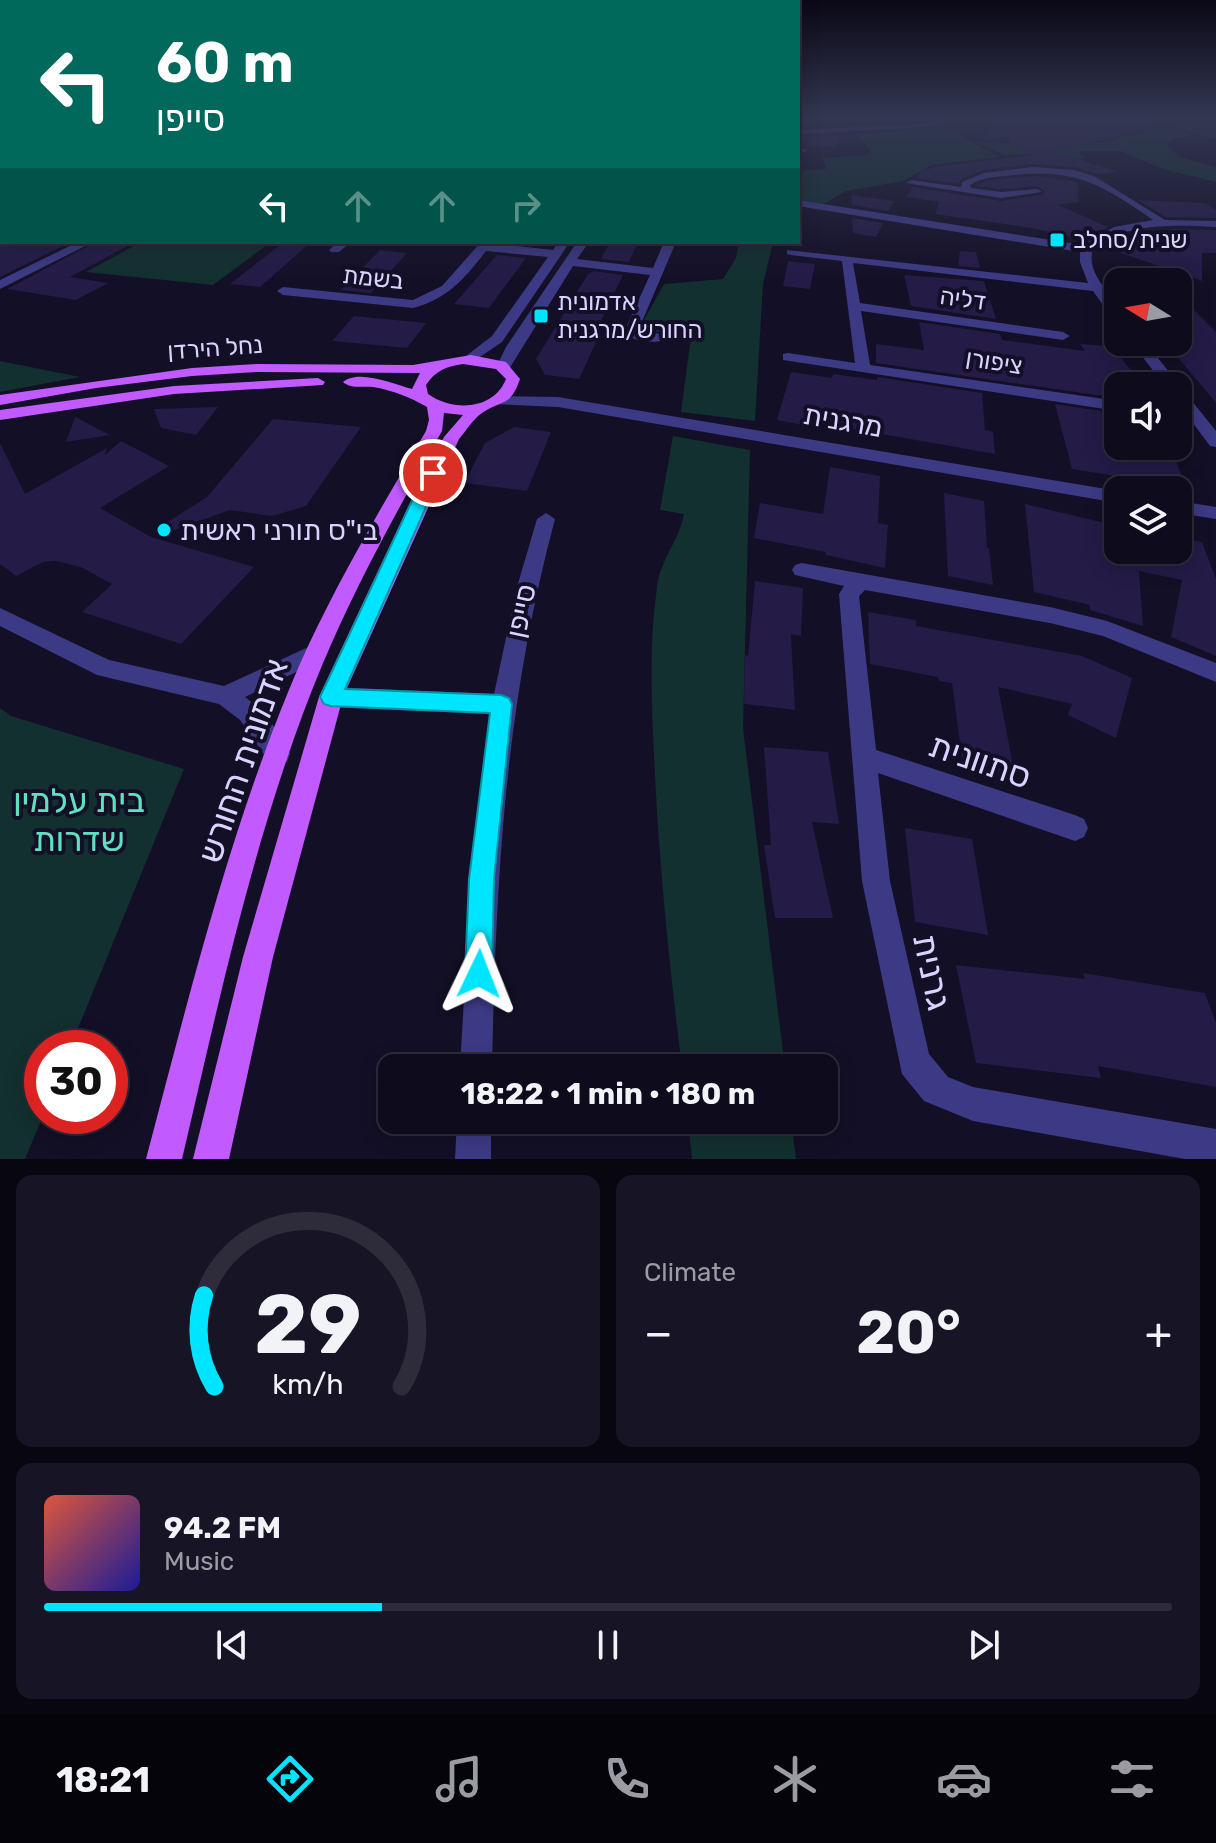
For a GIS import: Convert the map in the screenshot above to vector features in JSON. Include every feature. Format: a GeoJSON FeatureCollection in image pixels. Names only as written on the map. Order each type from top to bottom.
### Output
{"type":"FeatureCollection","features":[{"type":"Feature","properties":{"kind":"main road"},"geometry":{"type":"LineString","coordinates":[[211,1159],[258,957],[331,697],[452,437],[487,405],[509,392],[513,383],[504,366],[471,359]]}},
{"type":"Feature","properties":{"kind":"main road","name":"נחל הירדן"},"geometry":{"type":"LineString","coordinates":[[0,400],[188,372],[255,368],[407,370],[471,359]]}},
{"type":"Feature","properties":{"kind":"main road","name":"אדמונית החורש"},"geometry":{"type":"LineString","coordinates":[[164,1159],[202,1008],[258,810],[317,652],[373,537],[434,431],[437,420],[420,381],[435,367]]}},
{"type":"Feature","properties":{"kind":"main road","name":"נחל הירדן"},"geometry":{"type":"LineString","coordinates":[[0,415],[174,390],[290,382],[375,383],[459,410],[487,405]]}},
{"type":"Feature","properties":{"kind":"street"},"geometry":{"type":"LineString","coordinates":[[967,191],[965,184],[976,177],[1011,172]]}},
{"type":"Feature","properties":{"kind":"street"},"geometry":{"type":"LineString","coordinates":[[1078,172],[1104,182],[1162,222]]}},
{"type":"Feature","properties":{"kind":"street"},"geometry":{"type":"LineString","coordinates":[[911,183],[1015,195],[1037,192]]}},
{"type":"Feature","properties":{"kind":"street"},"geometry":{"type":"LineString","coordinates":[[800,203],[1085,249]]}},
{"type":"Feature","properties":{"kind":"street"},"geometry":{"type":"LineString","coordinates":[[1085,249],[1097,238],[1121,229],[1162,222],[1216,224]]}},
{"type":"Feature","properties":{"kind":"street"},"geometry":{"type":"LineString","coordinates":[[0,285],[83,244]]}},
{"type":"Feature","properties":{"kind":"street"},"geometry":{"type":"LineString","coordinates":[[471,359],[497,339],[563,244]]}},
{"type":"Feature","properties":{"kind":"street"},"geometry":{"type":"LineString","coordinates":[[504,366],[582,244]]}},
{"type":"Feature","properties":{"kind":"street"},"geometry":{"type":"LineString","coordinates":[[662,338],[630,334],[669,244]]}},
{"type":"Feature","properties":{"kind":"street","name":"בשמת"},"geometry":{"type":"LineString","coordinates":[[283,291],[413,304],[425,302],[445,291],[485,245],[556,254]]}},
{"type":"Feature","properties":{"kind":"street"},"geometry":{"type":"LineString","coordinates":[[1085,249],[1086,262],[1096,288],[1104,298]]}},
{"type":"Feature","properties":{"kind":"street"},"geometry":{"type":"LineString","coordinates":[[791,252],[1096,288]]}},
{"type":"Feature","properties":{"kind":"street"},"geometry":{"type":"LineString","coordinates":[[847,259],[863,366]]}},
{"type":"Feature","properties":{"kind":"street"},"geometry":{"type":"LineString","coordinates":[[570,262],[657,272]]}},
{"type":"Feature","properties":{"kind":"street","name":"דליה"},"geometry":{"type":"LineString","coordinates":[[856,306],[1063,336]]}},
{"type":"Feature","properties":{"kind":"street"},"geometry":{"type":"LineString","coordinates":[[1149,356],[1162,372]]}},
{"type":"Feature","properties":{"kind":"street","name":"ציפורן"},"geometry":{"type":"LineString","coordinates":[[788,357],[1104,404]]}},
{"type":"Feature","properties":{"kind":"street","name":"מרגנית"},"geometry":{"type":"LineString","coordinates":[[513,383],[558,402]]}},
{"type":"Feature","properties":{"kind":"street","name":"מרגנית"},"geometry":{"type":"LineString","coordinates":[[487,405],[558,402],[1104,495]]}},
{"type":"Feature","properties":{"kind":"street"},"geometry":{"type":"LineString","coordinates":[[1192,410],[1216,442]]}},
{"type":"Feature","properties":{"kind":"street"},"geometry":{"type":"LineString","coordinates":[[1192,418],[1199,419]]}},
{"type":"Feature","properties":{"kind":"street"},"geometry":{"type":"LineString","coordinates":[[1192,509],[1216,513]]}},
{"type":"Feature","properties":{"kind":"street","name":"סייפן"},"geometry":{"type":"LineString","coordinates":[[476,1054],[482,879],[501,704],[527,580],[546,519]]}},
{"type":"Feature","properties":{"kind":"street"},"geometry":{"type":"LineString","coordinates":[[802,570],[1050,615],[1107,629],[1216,673]]}},
{"type":"Feature","properties":{"kind":"street","name":"גרנית"},"geometry":{"type":"LineString","coordinates":[[861,582],[849,594],[848,611],[876,881],[914,1062],[936,1089],[973,1104],[1216,1147]]}},
{"type":"Feature","properties":{"kind":"street"},"geometry":{"type":"LineString","coordinates":[[0,616],[105,668],[225,696],[248,713],[278,754]]}},
{"type":"Feature","properties":{"kind":"street"},"geometry":{"type":"LineString","coordinates":[[225,696],[317,652]]}},
{"type":"Feature","properties":{"kind":"street"},"geometry":{"type":"LineString","coordinates":[[331,697],[501,704]]}},
{"type":"Feature","properties":{"kind":"street","name":"סתוונית"},"geometry":{"type":"LineString","coordinates":[[864,757],[1075,828]]}},
{"type":"Feature","properties":{"kind":"street"},"geometry":{"type":"LineString","coordinates":[[473,1159],[474,1134]]}},
{"type":"Feature","properties":{"kind":"green space"},"geometry":{"type":"Polygon","coordinates":[[[800,172],[919,172],[904,181],[845,191],[824,204],[800,201],[800,172]]]}},
{"type":"Feature","properties":{"kind":"green space"},"geometry":{"type":"Polygon","coordinates":[[[1176,172],[1216,172],[1216,182],[1176,172]]]}},
{"type":"Feature","properties":{"kind":"green space"},"geometry":{"type":"Polygon","coordinates":[[[137,244],[268,244],[213,285],[86,272],[137,244]]]}},
{"type":"Feature","properties":{"kind":"green space"},"geometry":{"type":"Polygon","coordinates":[[[739,244],[773,244],[763,284],[755,421],[681,412],[691,337],[639,329],[664,284],[723,279],[736,258],[739,244]]]}},
{"type":"Feature","properties":{"kind":"green space"},"geometry":{"type":"Polygon","coordinates":[[[0,361],[80,377],[0,392],[0,361]]]}},
{"type":"Feature","properties":{"kind":"green space"},"geometry":{"type":"Polygon","coordinates":[[[673,436],[750,450],[743,728],[783,1054],[680,1054],[660,849],[654,753],[652,634],[659,577],[684,514],[660,510],[673,436]]]}},
{"type":"Feature","properties":{"kind":"green space","name":"בית עלמין שדרות"},"geometry":{"type":"Polygon","coordinates":[[[0,708],[11,716],[184,769],[77,1030],[24,1030],[24,1134],[35,1134],[25,1159],[0,1159],[0,708]]]}},
{"type":"Feature","properties":{"kind":"green space"},"geometry":{"type":"Polygon","coordinates":[[[689,1134],[793,1134],[796,1159],[692,1159],[689,1134]]]}},
{"type":"Feature","properties":{"kind":"building"},"geometry":{"type":"Polygon","coordinates":[[[920,172],[978,172],[961,179],[959,184],[917,178],[920,172]]]}},
{"type":"Feature","properties":{"kind":"building"},"geometry":{"type":"Polygon","coordinates":[[[1035,176],[1078,182],[1079,202],[1058,205],[1108,227],[1085,240],[1032,228],[935,214],[939,202],[906,197],[912,187],[1001,201],[1042,195],[1045,191],[1037,186],[1001,189],[975,186],[991,180],[1035,176]]]}},
{"type":"Feature","properties":{"kind":"building"},"geometry":{"type":"Polygon","coordinates":[[[851,195],[894,201],[888,211],[852,205],[851,195]]]}},
{"type":"Feature","properties":{"kind":"building"},"geometry":{"type":"Polygon","coordinates":[[[1138,200],[1205,203],[1216,210],[1216,218],[1166,217],[1138,200]]]}},
{"type":"Feature","properties":{"kind":"building"},"geometry":{"type":"Polygon","coordinates":[[[852,218],[883,223],[876,237],[853,233],[852,218]]]}},
{"type":"Feature","properties":{"kind":"building"},"geometry":{"type":"Polygon","coordinates":[[[1170,229],[1216,230],[1216,253],[1202,253],[1202,281],[1192,278],[1192,268],[1164,268],[1101,246],[1129,235],[1176,235],[1170,229]]]}},
{"type":"Feature","properties":{"kind":"building"},"geometry":{"type":"Polygon","coordinates":[[[0,244],[67,244],[0,277],[0,244]]]}},
{"type":"Feature","properties":{"kind":"building"},"geometry":{"type":"Polygon","coordinates":[[[92,244],[131,244],[70,277],[108,283],[76,300],[7,289],[92,244]]]}},
{"type":"Feature","properties":{"kind":"building"},"geometry":{"type":"Polygon","coordinates":[[[281,244],[309,244],[260,287],[230,284],[281,244]]]}},
{"type":"Feature","properties":{"kind":"building"},"geometry":{"type":"Polygon","coordinates":[[[609,244],[637,244],[629,262],[601,259],[609,244]]]}},
{"type":"Feature","properties":{"kind":"building"},"geometry":{"type":"Polygon","coordinates":[[[380,250],[407,253],[371,293],[341,290],[380,250]]]}},
{"type":"Feature","properties":{"kind":"building"},"geometry":{"type":"Polygon","coordinates":[[[960,251],[976,252],[980,268],[958,266],[960,251]]]}},
{"type":"Feature","properties":{"kind":"building"},"geometry":{"type":"Polygon","coordinates":[[[497,255],[526,258],[489,308],[454,304],[497,255]]]}},
{"type":"Feature","properties":{"kind":"building"},"geometry":{"type":"Polygon","coordinates":[[[788,261],[815,264],[810,289],[783,286],[788,261]]]}},
{"type":"Feature","properties":{"kind":"building"},"geometry":{"type":"Polygon","coordinates":[[[594,271],[623,275],[593,337],[598,338],[579,379],[545,375],[536,359],[588,274],[594,271]]]}},
{"type":"Feature","properties":{"kind":"building"},"geometry":{"type":"Polygon","coordinates":[[[904,275],[984,281],[996,319],[911,306],[904,275]]]}},
{"type":"Feature","properties":{"kind":"building"},"geometry":{"type":"Polygon","coordinates":[[[1192,308],[1216,332],[1216,403],[1177,356],[1192,356],[1192,308]]]}},
{"type":"Feature","properties":{"kind":"building"},"geometry":{"type":"Polygon","coordinates":[[[354,316],[426,323],[407,348],[332,341],[354,316]]]}},
{"type":"Feature","properties":{"kind":"building"},"geometry":{"type":"Polygon","coordinates":[[[919,322],[1000,334],[1002,340],[1085,351],[1080,344],[1104,346],[1104,356],[1120,356],[1132,372],[1104,372],[1104,395],[876,363],[876,344],[924,350],[919,322]]]}},
{"type":"Feature","properties":{"kind":"building"},"geometry":{"type":"Polygon","coordinates":[[[791,372],[832,378],[833,374],[877,380],[877,377],[982,393],[985,430],[993,432],[995,454],[814,422],[813,427],[777,420],[791,372]]]}},
{"type":"Feature","properties":{"kind":"building"},"geometry":{"type":"Polygon","coordinates":[[[1055,404],[1101,411],[1104,460],[1176,460],[1182,476],[1115,476],[1072,469],[1055,404]]]}},
{"type":"Feature","properties":{"kind":"building"},"geometry":{"type":"Polygon","coordinates":[[[218,407],[196,435],[161,428],[154,409],[218,407]]]}},
{"type":"Feature","properties":{"kind":"building"},"geometry":{"type":"Polygon","coordinates":[[[75,417],[110,435],[66,442],[75,417]]]}},
{"type":"Feature","properties":{"kind":"building"},"geometry":{"type":"Polygon","coordinates":[[[273,419],[361,427],[306,506],[272,516],[230,510],[164,534],[160,527],[207,497],[273,419]]]}},
{"type":"Feature","properties":{"kind":"building"},"geometry":{"type":"Polygon","coordinates":[[[514,427],[551,432],[527,491],[464,483],[485,443],[514,427]]]}},
{"type":"Feature","properties":{"kind":"building"},"geometry":{"type":"Polygon","coordinates":[[[121,441],[169,466],[100,508],[151,537],[254,567],[181,644],[82,612],[112,584],[81,567],[56,561],[43,562],[16,576],[0,564],[0,443],[25,494],[107,448],[105,455],[121,441]]]}},
{"type":"Feature","properties":{"kind":"building"},"geometry":{"type":"Polygon","coordinates":[[[830,467],[880,476],[878,523],[888,525],[885,568],[826,555],[826,552],[754,538],[760,503],[823,514],[830,467]]]}},
{"type":"Feature","properties":{"kind":"building"},"geometry":{"type":"Polygon","coordinates":[[[944,493],[984,501],[993,585],[948,576],[944,493]]]}},
{"type":"Feature","properties":{"kind":"building"},"geometry":{"type":"Polygon","coordinates":[[[1025,504],[1104,523],[1104,564],[1192,564],[1192,540],[1202,542],[1216,579],[1216,656],[1171,637],[1182,580],[1139,571],[1143,626],[1090,610],[1090,605],[1034,592],[1025,504]]]}},
{"type":"Feature","properties":{"kind":"building"},"geometry":{"type":"Polygon","coordinates":[[[755,581],[803,588],[801,636],[791,634],[795,710],[744,704],[745,655],[748,656],[755,581]]]}},
{"type":"Feature","properties":{"kind":"building"},"geometry":{"type":"Polygon","coordinates":[[[868,612],[916,620],[916,626],[1082,656],[1132,678],[1116,738],[1068,715],[1072,704],[998,687],[1015,776],[963,766],[952,683],[939,681],[938,677],[870,664],[868,612]]]}},
{"type":"Feature","properties":{"kind":"building"},"geometry":{"type":"Polygon","coordinates":[[[764,747],[828,752],[839,824],[812,822],[833,918],[775,918],[764,845],[771,845],[764,747]]]}},
{"type":"Feature","properties":{"kind":"building"},"geometry":{"type":"Polygon","coordinates":[[[905,828],[972,839],[988,935],[915,922],[905,828]]]}},
{"type":"Feature","properties":{"kind":"building"},"geometry":{"type":"Polygon","coordinates":[[[956,965],[1085,979],[1083,973],[1205,993],[1216,1023],[1216,1087],[1098,1066],[1101,1078],[976,1063],[956,965]]]}},
{"type":"Feature","properties":{"kind":"place","name":"שנית/סחלב"},"geometry":{"type":"Point","coordinates":[1057,240]}},
{"type":"Feature","properties":{"kind":"place","name":"אדמונית החורש/מרגנית"},"geometry":{"type":"Point","coordinates":[541,316]}},
{"type":"Feature","properties":{"kind":"place","name":"בי\"ס תורני ראשית"},"geometry":{"type":"Point","coordinates":[164,530]}},
{"type":"Feature","properties":{"kind":"route"},"geometry":{"type":"LineString","coordinates":[[433,473],[331,697],[501,704],[482,879],[479,974]]}}]}
